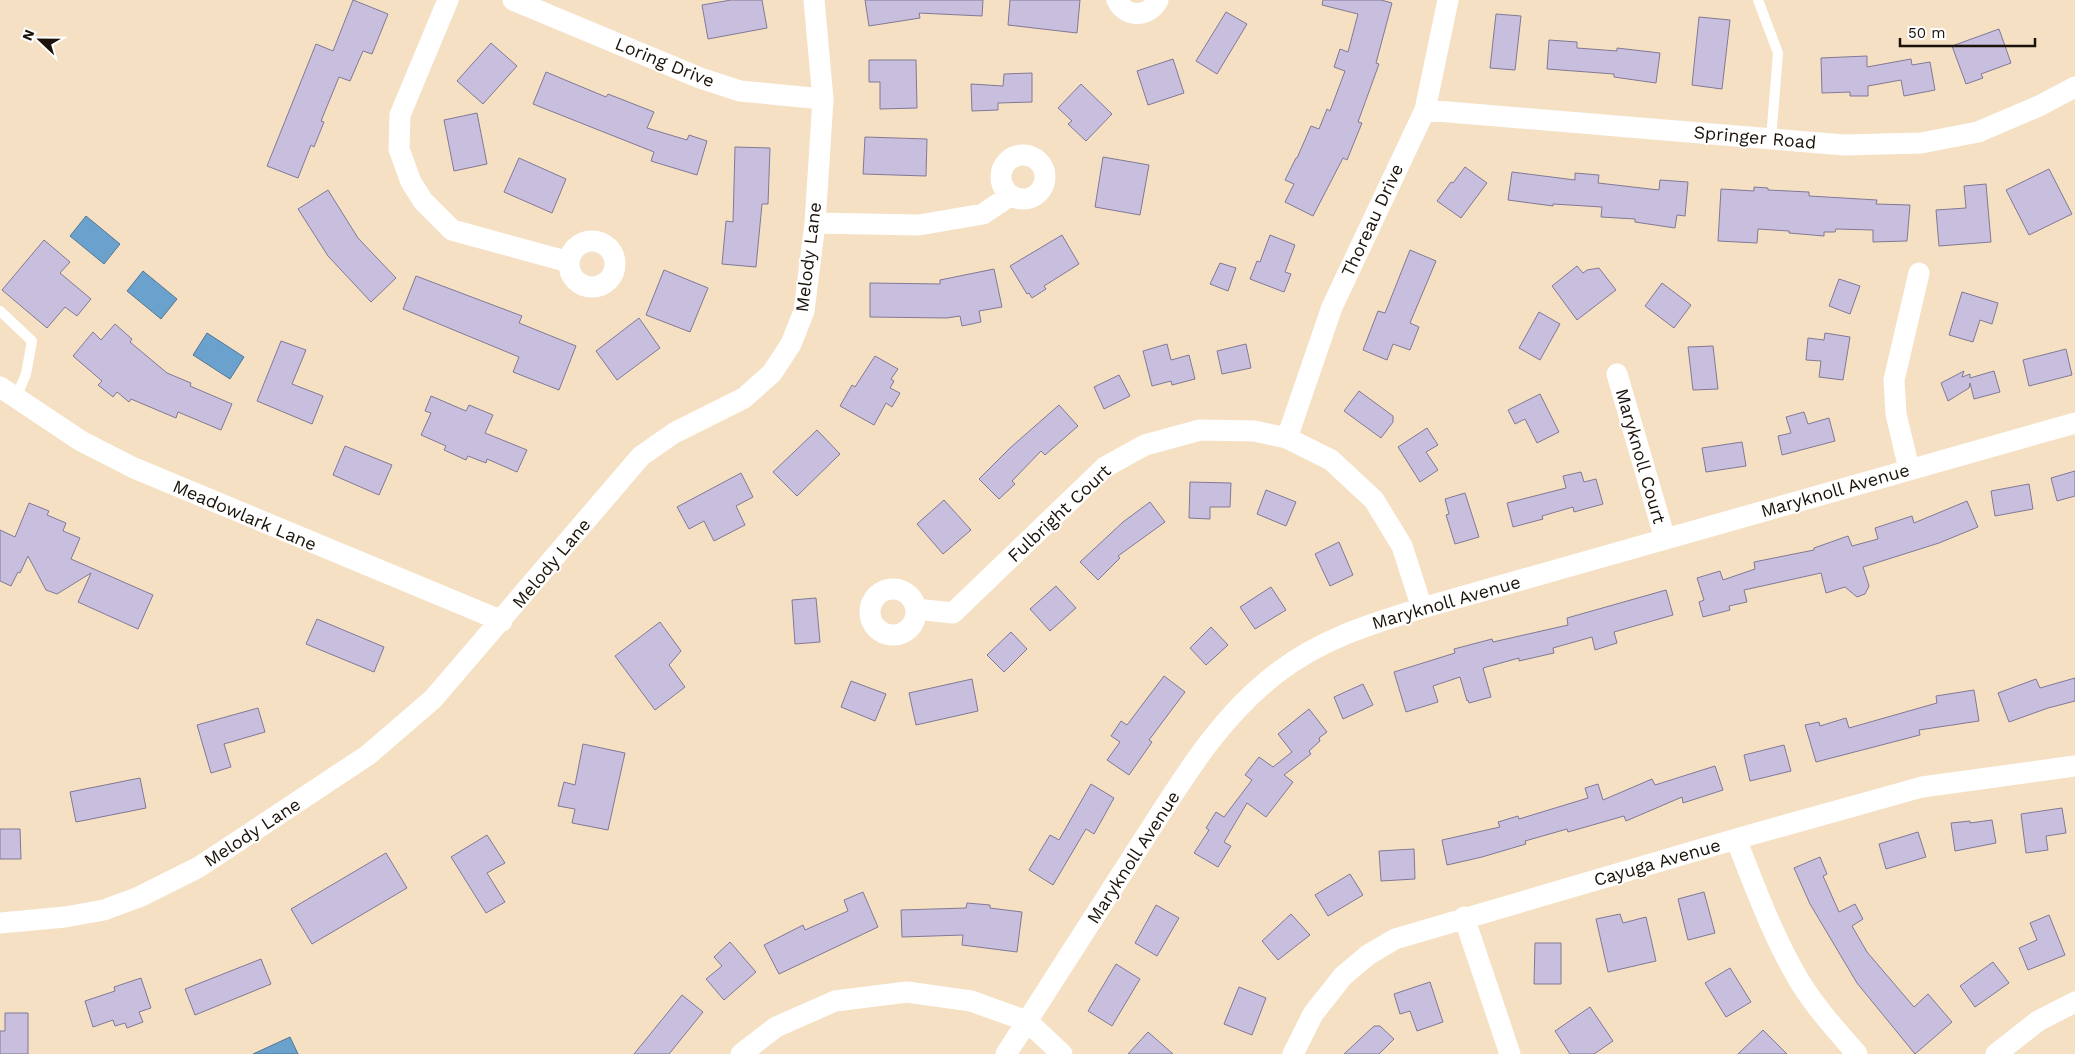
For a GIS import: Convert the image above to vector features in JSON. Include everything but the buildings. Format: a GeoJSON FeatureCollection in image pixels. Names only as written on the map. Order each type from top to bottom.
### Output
{"type":"FeatureCollection","features":[{"type":"Feature","properties":{"kind":"street"},"geometry":{"type":"LineString","coordinates":[[448,0],[400,115],[399,149],[410,182],[423,201],[452,230],[569,262]]}},
{"type":"Feature","properties":{"kind":"street","name":"Loring Drive"},"geometry":{"type":"LineString","coordinates":[[513,0],[700,78],[740,91],[823,100]]}},
{"type":"Feature","properties":{"kind":"street","name":"Melody Lane"},"geometry":{"type":"LineString","coordinates":[[0,923],[66,917],[104,910],[139,897],[199,868],[368,755],[433,699],[502,621],[641,456],[674,433],[744,398],[772,373],[791,344],[804,311],[815,223],[823,100],[814,0]]}},
{"type":"Feature","properties":{"kind":"street"},"geometry":{"type":"LineString","coordinates":[[1117,0],[1125,10],[1139,14],[1152,8],[1158,0]]}},
{"type":"Feature","properties":{"kind":"street","name":"Thoreau Drive"},"geometry":{"type":"LineString","coordinates":[[1287,438],[1332,307],[1425,110],[1448,0]]}},
{"type":"Feature","properties":{"kind":"street","name":"Springer Road"},"geometry":{"type":"LineString","coordinates":[[1425,110],[1844,145],[1921,143],[1978,132],[2039,106],[2075,87]]}},
{"type":"Feature","properties":{"kind":"street"},"geometry":{"type":"LineString","coordinates":[[815,223],[919,225],[983,214],[1011,196]]}},
{"type":"Feature","properties":{"kind":"street"},"geometry":{"type":"LineString","coordinates":[[1909,469],[1896,414],[1894,380],[1919,273]]}},
{"type":"Feature","properties":{"kind":"street","name":"Maryknoll Court"},"geometry":{"type":"LineString","coordinates":[[1617,374],[1665,539]]}},
{"type":"Feature","properties":{"kind":"street","name":"Meadowlark Lane"},"geometry":{"type":"LineString","coordinates":[[8,393],[81,441],[134,468],[502,621]]}},
{"type":"Feature","properties":{"kind":"street","name":"Maryknoll Avenue"},"geometry":{"type":"LineString","coordinates":[[1006,1054],[1195,761],[1233,712],[1277,673],[1317,647],[1364,625],[2075,423]]}},
{"type":"Feature","properties":{"kind":"street","name":"Fulbright Court"},"geometry":{"type":"LineString","coordinates":[[916,609],[953,613],[1106,467],[1145,445],[1200,430],[1254,431],[1287,438],[1331,460],[1374,500],[1402,546],[1422,608]]}},
{"type":"Feature","properties":{"kind":"street","name":"Cayuga Avenue"},"geometry":{"type":"LineString","coordinates":[[1293,1054],[1313,1014],[1343,976],[1368,955],[1395,939],[1464,917],[1922,787],[2075,766]]}},
{"type":"Feature","properties":{"kind":"street"},"geometry":{"type":"LineString","coordinates":[[1736,839],[1769,922],[1800,982],[1824,1017],[1857,1054]]}},
{"type":"Feature","properties":{"kind":"street"},"geometry":{"type":"LineString","coordinates":[[1464,917],[1510,1054]]}},
{"type":"Feature","properties":{"kind":"street"},"geometry":{"type":"LineString","coordinates":[[741,1054],[776,1027],[835,1002],[907,992],[971,1001],[1027,1021],[1062,1054]]}},
{"type":"Feature","properties":{"kind":"street"},"geometry":{"type":"LineString","coordinates":[[1996,1054],[2038,1021],[2075,1002]]}},
{"type":"Feature","properties":{"kind":"lane"},"geometry":{"type":"LineString","coordinates":[[1758,0],[1778,54],[1771,138]]}},
{"type":"Feature","properties":{"kind":"lane"},"geometry":{"type":"LineString","coordinates":[[0,311],[32,341],[26,374],[8,393]]}},
{"type":"Feature","properties":{"kind":"water"},"geometry":{"type":"Polygon","coordinates":[[[86,216],[120,244],[104,264],[70,236],[86,216]]]}},
{"type":"Feature","properties":{"kind":"water"},"geometry":{"type":"Polygon","coordinates":[[[143,271],[177,299],[161,319],[127,291],[143,271]]]}},
{"type":"Feature","properties":{"kind":"water"},"geometry":{"type":"Polygon","coordinates":[[[207,333],[244,357],[230,379],[193,355],[207,333]]]}},
{"type":"Feature","properties":{"kind":"water"},"geometry":{"type":"Polygon","coordinates":[[[290,1037],[298,1054],[253,1054],[290,1037]]]}}]}
